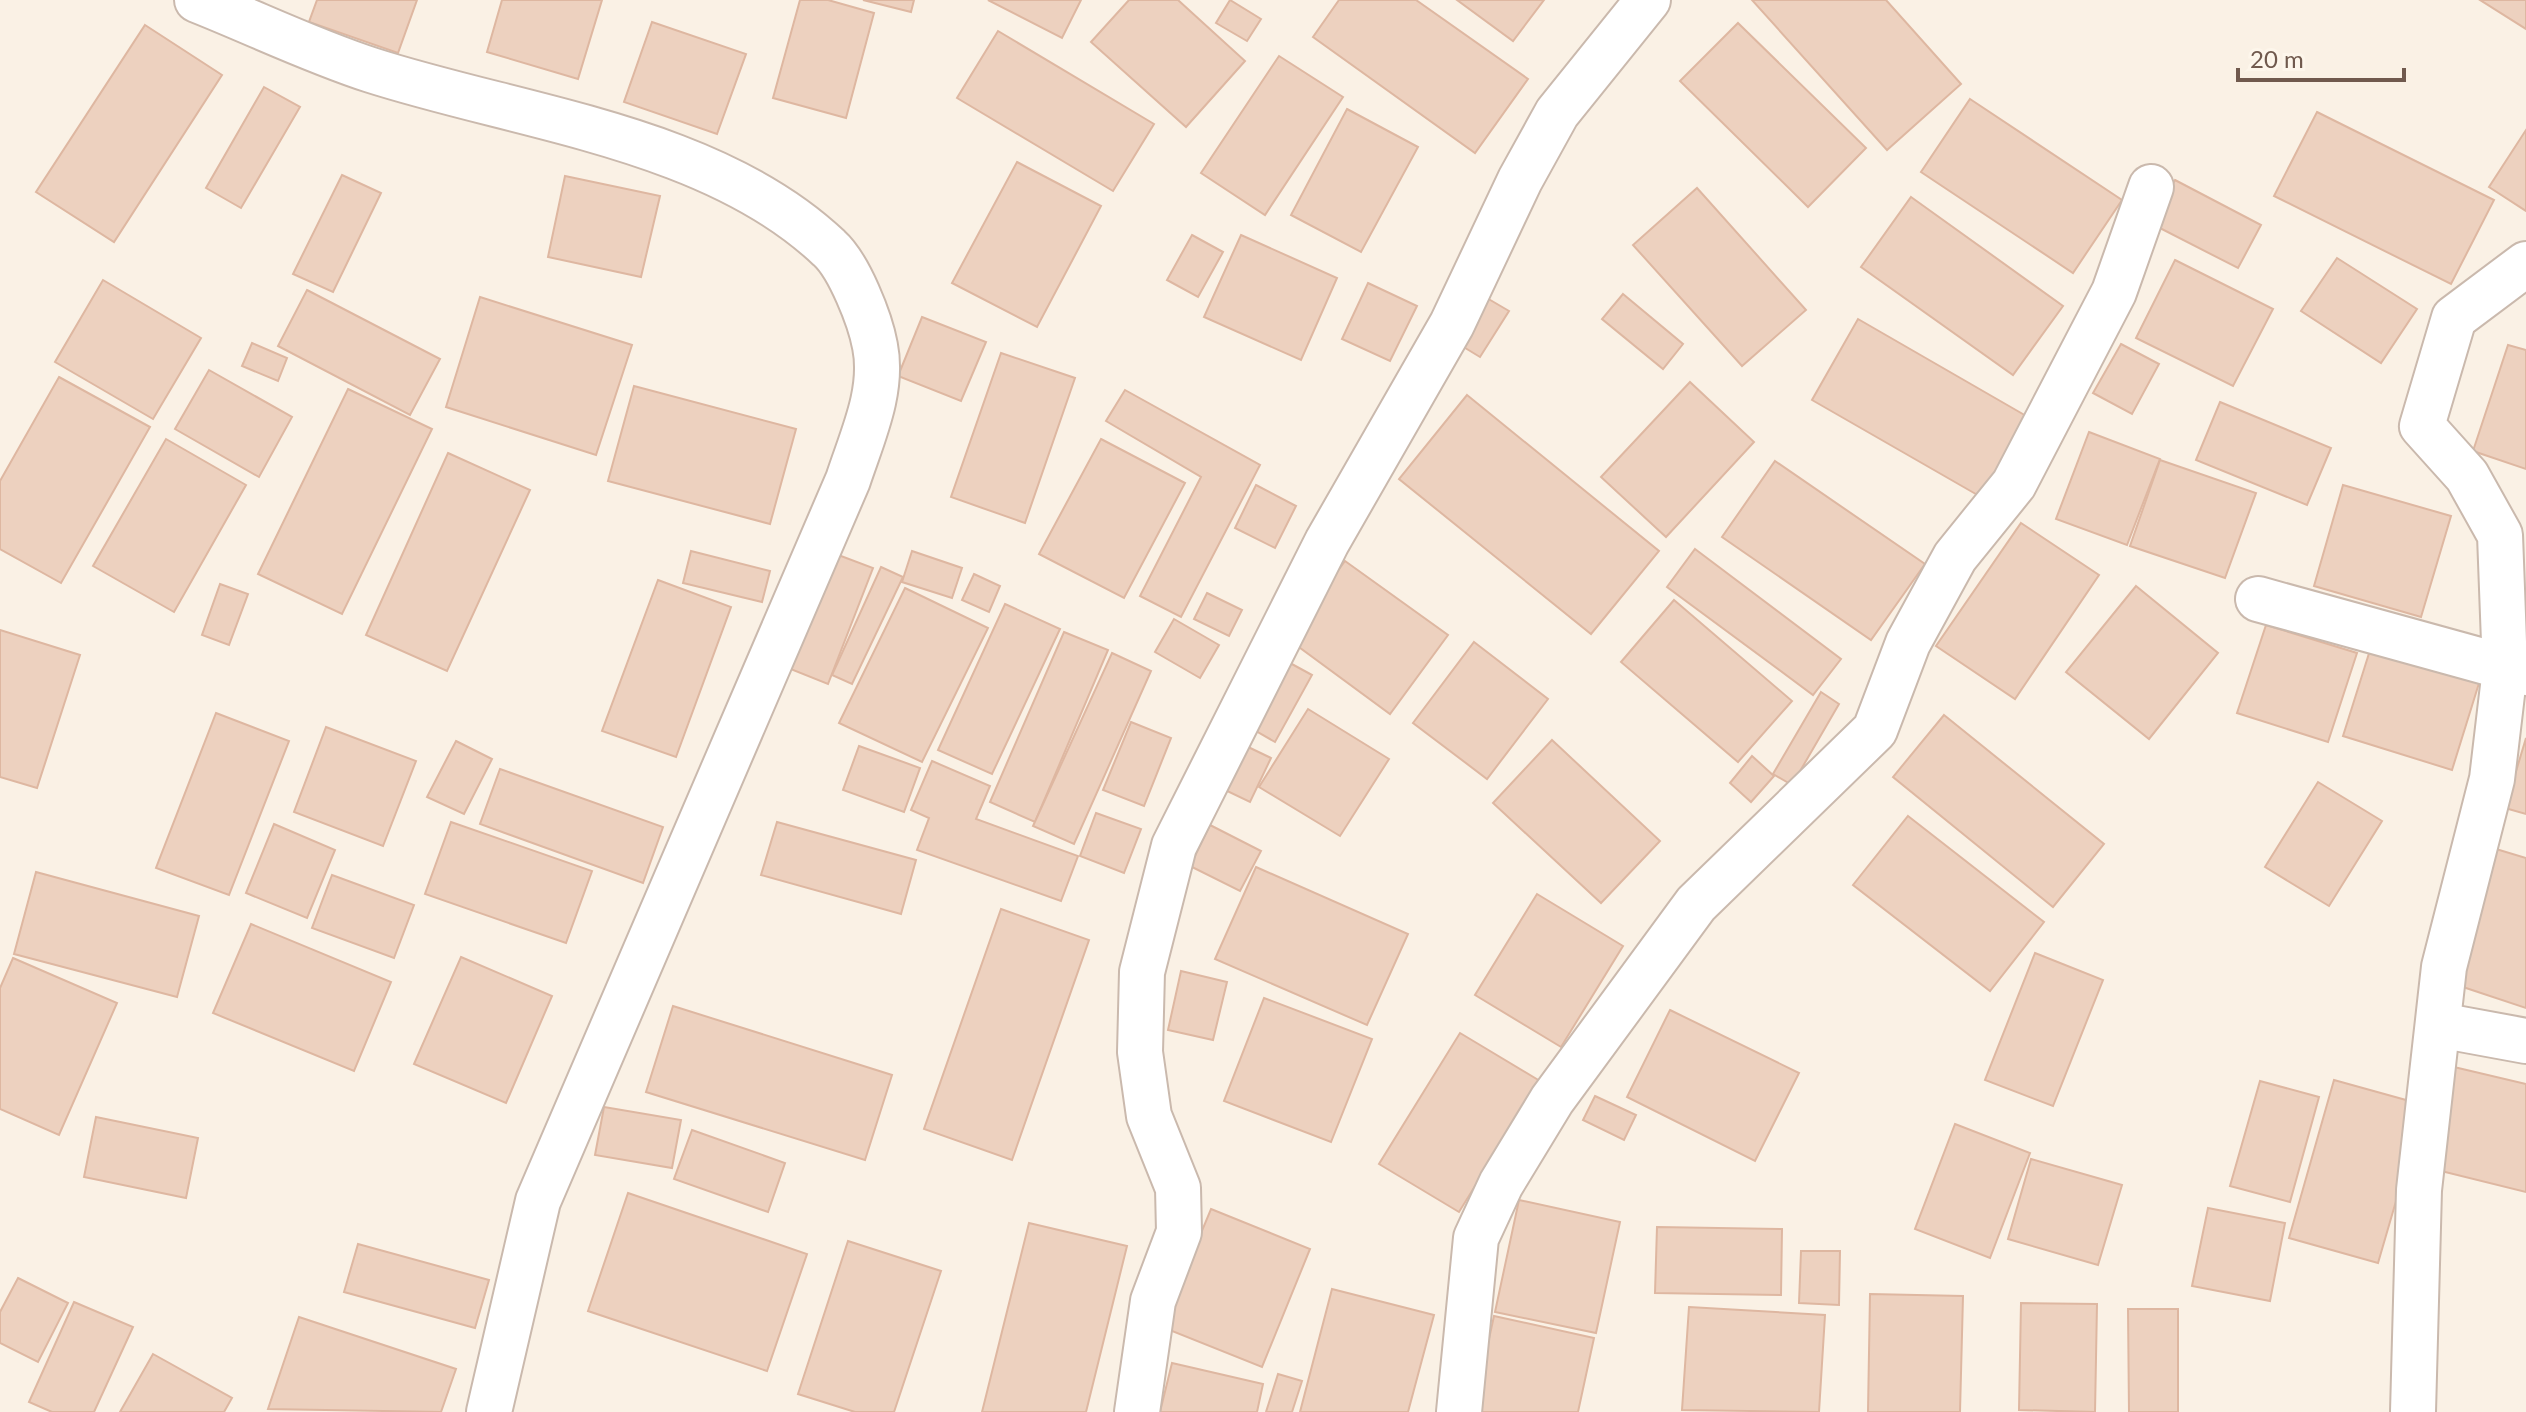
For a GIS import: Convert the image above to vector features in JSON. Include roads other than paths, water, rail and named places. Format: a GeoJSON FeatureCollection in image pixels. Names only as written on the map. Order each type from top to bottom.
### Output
{"type":"FeatureCollection","features":[{"type":"Feature","properties":{"kind":"street"},"geometry":{"type":"LineString","coordinates":[[197,0],[370,70],[624,139],[759,193],[832,249],[858,296],[875,344],[878,382],[848,480],[538,1201],[489,1412]]}},
{"type":"Feature","properties":{"kind":"street"},"geometry":{"type":"LineString","coordinates":[[1137,1412],[1153,1301],[1179,1232],[1178,1188],[1149,1116],[1140,1052],[1142,972],[1174,846],[1327,542],[1452,324],[1520,180],[1557,113],[1648,0]]}},
{"type":"Feature","properties":{"kind":"street"},"geometry":{"type":"LineString","coordinates":[[1459,1412],[1476,1238],[1501,1184],[1552,1100],[1696,904],[1875,730],[1908,643],[1948,569],[2014,484],[2114,292],[2151,187]]}},
{"type":"Feature","properties":{"kind":"street"},"geometry":{"type":"LineString","coordinates":[[2413,1412],[2419,1190],[2444,967],[2492,779],[2515,671],[2500,535],[2467,476],[2422,426],[2454,318],[2526,264]]}},
{"type":"Feature","properties":{"kind":"street"},"geometry":{"type":"LineString","coordinates":[[2258,599],[2515,671]]}},
{"type":"Feature","properties":{"kind":"street"},"geometry":{"type":"LineString","coordinates":[[2439,1025],[2526,1041]]}}]}
